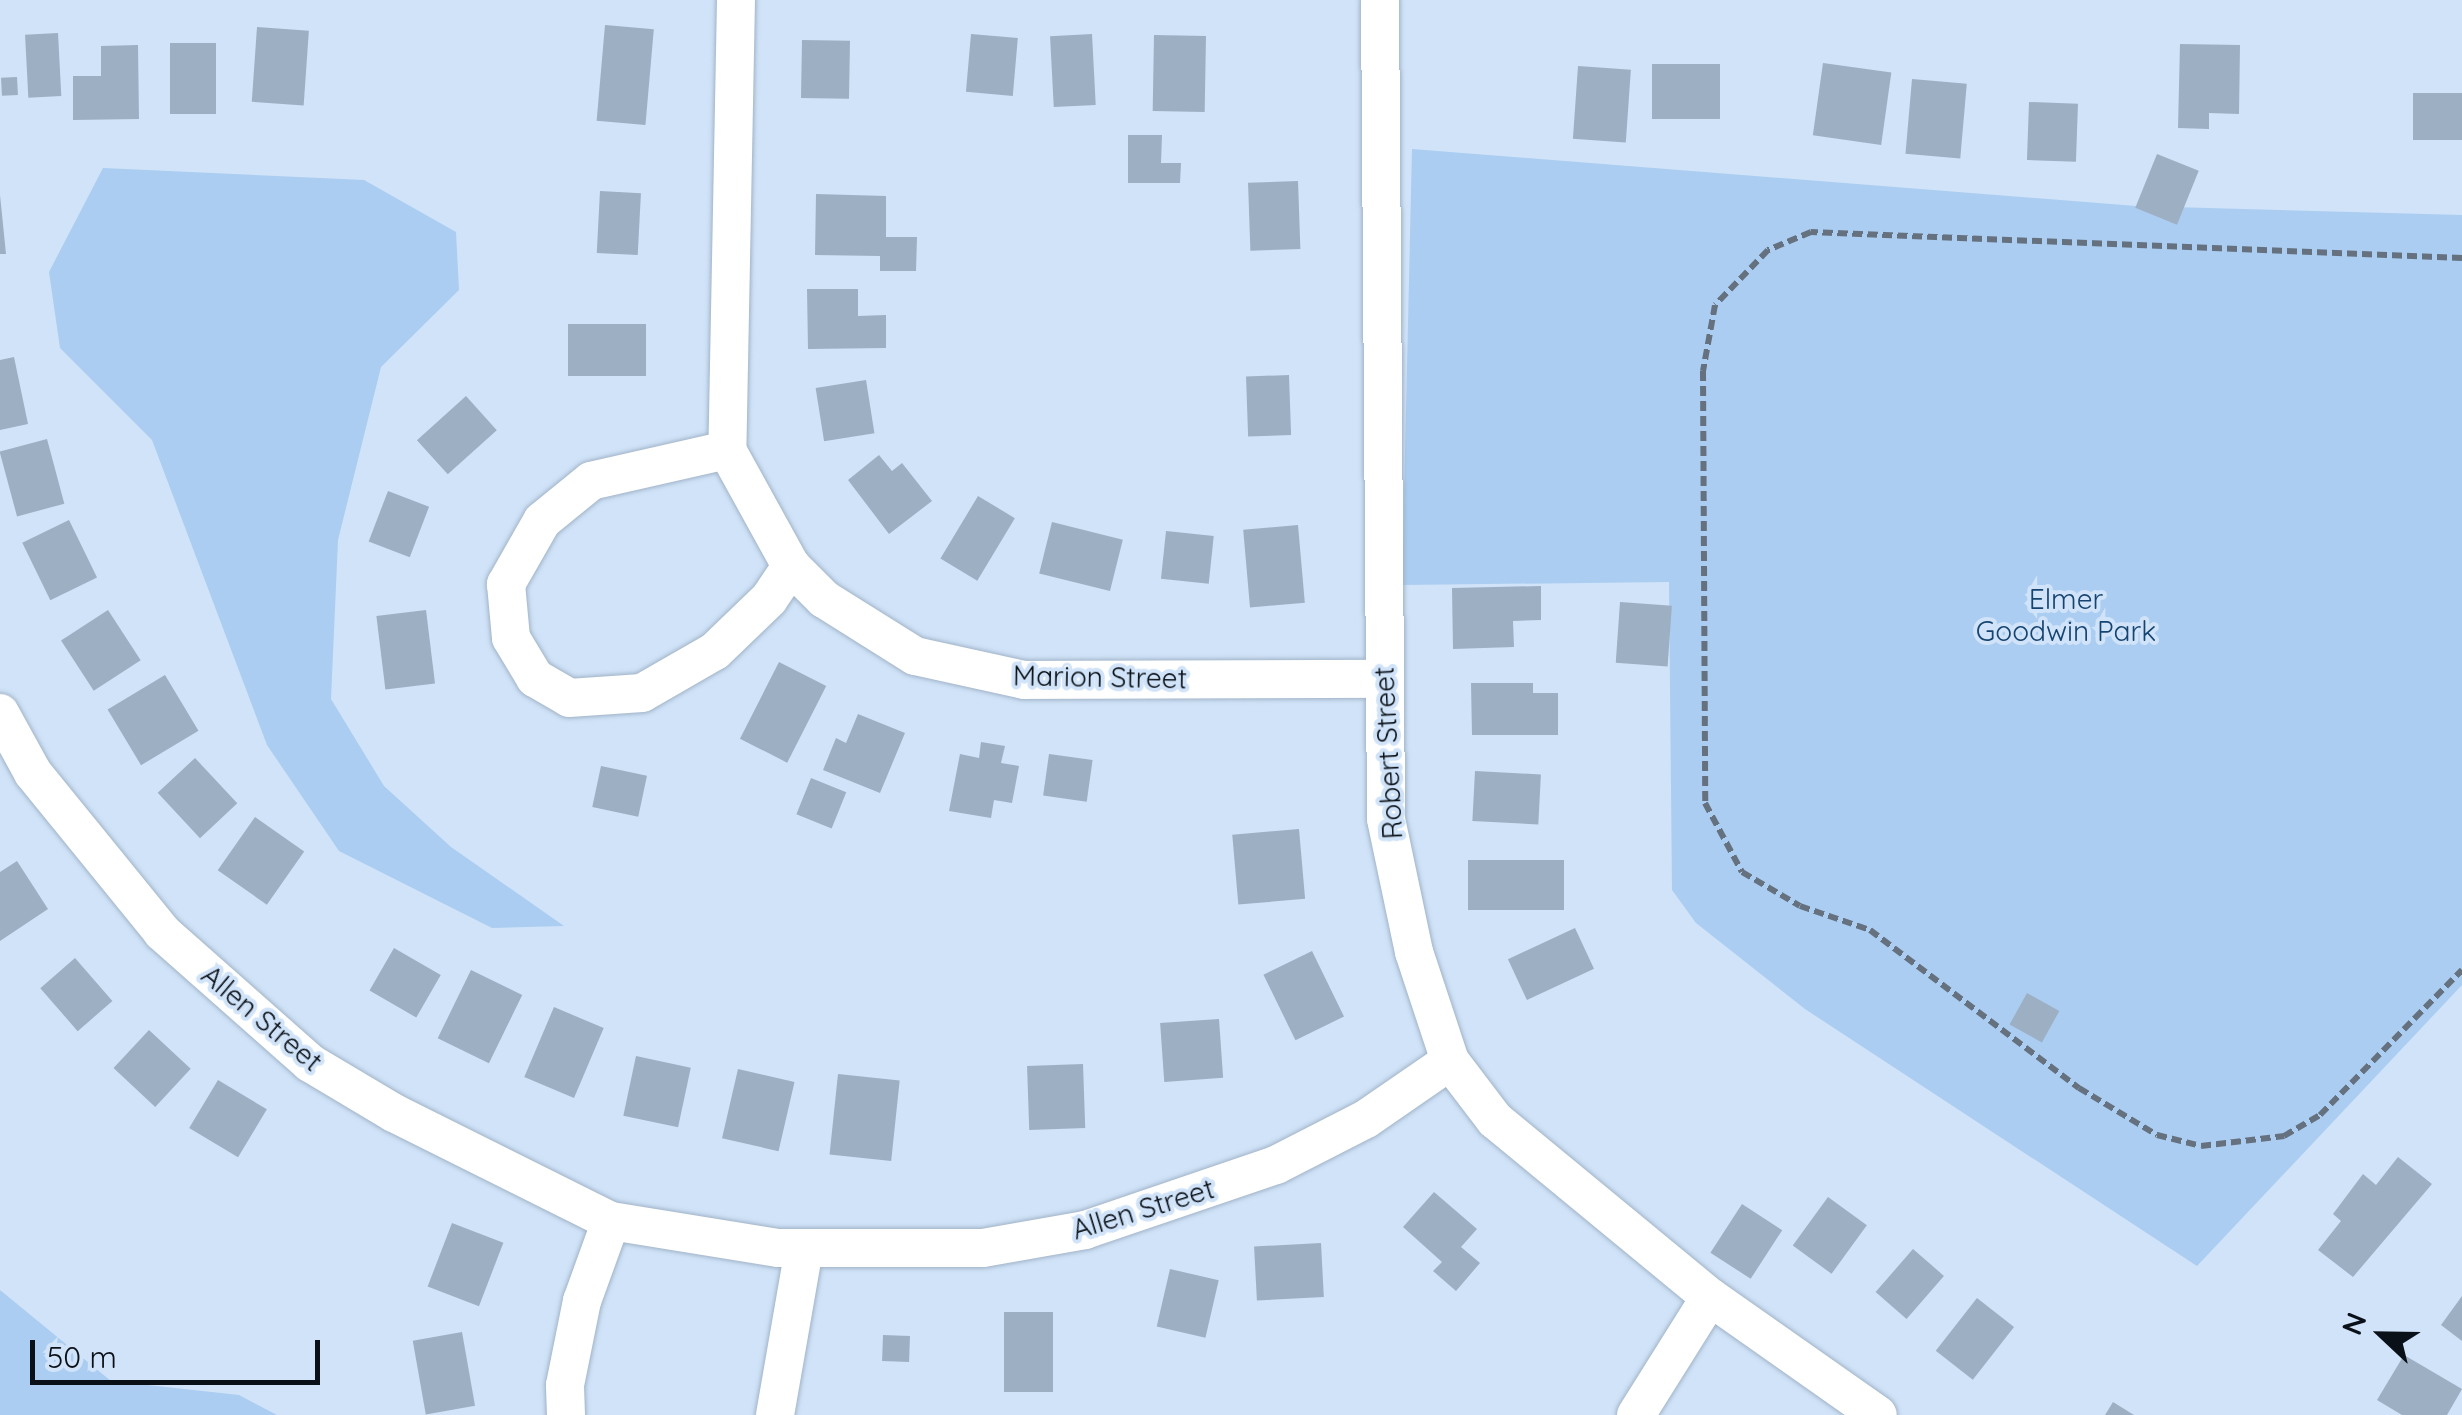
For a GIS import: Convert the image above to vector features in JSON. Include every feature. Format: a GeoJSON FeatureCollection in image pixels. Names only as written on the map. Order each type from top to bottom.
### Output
{"type":"FeatureCollection","features":[{"type":"Feature","properties":{"kind":"street"},"geometry":{"type":"LineString","coordinates":[[736,0],[727,450],[591,481],[542,521],[506,584],[511,638],[535,678],[569,698],[642,693],[715,651],[769,599],[792,566]]}},
{"type":"Feature","properties":{"kind":"street","name":"Robert Street"},"geometry":{"type":"LineString","coordinates":[[1380,0],[1386,819],[1414,952],[1450,1062],[1495,1120],[1710,1297],[1878,1415]]}},
{"type":"Feature","properties":{"kind":"street","name":"Marion Street"},"geometry":{"type":"LineString","coordinates":[[727,450],[792,566],[824,600],[915,656],[1024,680],[1382,679]]}},
{"type":"Feature","properties":{"kind":"street","name":"Allen Street"},"geometry":{"type":"LineString","coordinates":[[0,713],[33,774],[162,932],[310,1063],[394,1113],[611,1221],[678,1235],[804,1248],[982,1248],[1085,1230],[1276,1165],[1366,1118],[1450,1062]]}},
{"type":"Feature","properties":{"kind":"street"},"geometry":{"type":"LineString","coordinates":[[566,1415],[565,1385],[582,1300],[611,1221]]}},
{"type":"Feature","properties":{"kind":"street"},"geometry":{"type":"LineString","coordinates":[[775,1415],[804,1248]]}},
{"type":"Feature","properties":{"kind":"street"},"geometry":{"type":"LineString","coordinates":[[1636,1415],[1710,1297]]}},
{"type":"Feature","properties":{"kind":"path"},"geometry":{"type":"LineString","coordinates":[[2462,258],[1811,232],[1768,250],[1726,290],[1706,333],[1704,371],[1705,804],[1742,872],[1800,906],[1870,930],[2079,1088],[2157,1134],[2201,1146],[2284,1136],[2320,1115],[2462,970]]}},
{"type":"Feature","properties":{"kind":"green space","name":"Elmer Goodwin Park"},"geometry":{"type":"Polygon","coordinates":[[[1412,149],[2136,206],[2462,215],[2462,985],[2197,1266],[1805,1009],[1696,923],[1672,890],[1669,582],[1402,585],[1412,149]]]}},
{"type":"Feature","properties":{"kind":"green space"},"geometry":{"type":"Polygon","coordinates":[[[103,168],[364,180],[456,232],[459,290],[381,367],[338,540],[331,699],[384,786],[451,847],[564,926],[492,928],[339,851],[267,745],[152,440],[60,348],[49,272],[103,168]]]}},
{"type":"Feature","properties":{"kind":"green space"},"geometry":{"type":"Polygon","coordinates":[[[0,1290],[111,1381],[239,1395],[277,1415],[0,1415],[0,1290]]]}},
{"type":"Feature","properties":{"kind":"building"},"geometry":{"type":"Polygon","coordinates":[[[605,25],[654,29],[645,125],[597,121],[605,25]]]}},
{"type":"Feature","properties":{"kind":"building"},"geometry":{"type":"Polygon","coordinates":[[[257,27],[309,31],[304,105],[252,102],[257,27]]]}},
{"type":"Feature","properties":{"kind":"building"},"geometry":{"type":"Polygon","coordinates":[[[58,33],[61,96],[28,98],[25,35],[58,33]]]}},
{"type":"Feature","properties":{"kind":"building"},"geometry":{"type":"Polygon","coordinates":[[[971,34],[1018,38],[1013,96],[966,92],[971,34]]]}},
{"type":"Feature","properties":{"kind":"building"},"geometry":{"type":"Polygon","coordinates":[[[1092,34],[1096,105],[1054,107],[1050,36],[1092,34]]]}},
{"type":"Feature","properties":{"kind":"building"},"geometry":{"type":"Polygon","coordinates":[[[1154,35],[1206,36],[1205,112],[1153,111],[1154,35]]]}},
{"type":"Feature","properties":{"kind":"building"},"geometry":{"type":"Polygon","coordinates":[[[802,40],[850,41],[849,99],[801,98],[802,40]]]}},
{"type":"Feature","properties":{"kind":"building"},"geometry":{"type":"Polygon","coordinates":[[[170,43],[216,43],[216,114],[170,114],[170,43]]]}},
{"type":"Feature","properties":{"kind":"building"},"geometry":{"type":"Polygon","coordinates":[[[2180,44],[2240,45],[2239,114],[2209,113],[2209,129],[2178,128],[2180,44]]]}},
{"type":"Feature","properties":{"kind":"building"},"geometry":{"type":"Polygon","coordinates":[[[138,45],[139,119],[73,120],[73,76],[101,76],[101,46],[138,45]]]}},
{"type":"Feature","properties":{"kind":"building"},"geometry":{"type":"Polygon","coordinates":[[[1823,63],[1891,73],[1881,145],[1813,135],[1823,63]]]}},
{"type":"Feature","properties":{"kind":"building"},"geometry":{"type":"Polygon","coordinates":[[[1652,64],[1720,64],[1720,119],[1652,119],[1652,64]]]}},
{"type":"Feature","properties":{"kind":"building"},"geometry":{"type":"Polygon","coordinates":[[[1578,66],[1631,70],[1626,143],[1573,139],[1578,66]]]}},
{"type":"Feature","properties":{"kind":"building"},"geometry":{"type":"Polygon","coordinates":[[[17,77],[18,95],[2,96],[1,78],[17,77]]]}},
{"type":"Feature","properties":{"kind":"building"},"geometry":{"type":"Polygon","coordinates":[[[1912,79],[1967,84],[1960,159],[1905,154],[1912,79]]]}},
{"type":"Feature","properties":{"kind":"building"},"geometry":{"type":"Polygon","coordinates":[[[2413,93],[2462,93],[2462,140],[2413,140],[2413,93]]]}},
{"type":"Feature","properties":{"kind":"building"},"geometry":{"type":"Polygon","coordinates":[[[2029,102],[2078,104],[2076,162],[2027,160],[2029,102]]]}},
{"type":"Feature","properties":{"kind":"building"},"geometry":{"type":"Polygon","coordinates":[[[1128,135],[1162,135],[1161,163],[1181,163],[1180,183],[1128,183],[1128,135]]]}},
{"type":"Feature","properties":{"kind":"building"},"geometry":{"type":"Polygon","coordinates":[[[2157,154],[2199,171],[2177,225],[2135,208],[2157,154]]]}},
{"type":"Feature","properties":{"kind":"building"},"geometry":{"type":"Polygon","coordinates":[[[1298,181],[1300,249],[1250,251],[1248,183],[1298,181]]]}},
{"type":"Feature","properties":{"kind":"building"},"geometry":{"type":"Polygon","coordinates":[[[600,191],[641,193],[638,255],[597,253],[600,191]]]}},
{"type":"Feature","properties":{"kind":"building"},"geometry":{"type":"Polygon","coordinates":[[[816,194],[886,196],[886,237],[917,237],[916,271],[880,271],[880,256],[815,255],[816,194]]]}},
{"type":"Feature","properties":{"kind":"building"},"geometry":{"type":"Polygon","coordinates":[[[0,195],[6,254],[0,254],[0,195]]]}},
{"type":"Feature","properties":{"kind":"building"},"geometry":{"type":"Polygon","coordinates":[[[807,289],[858,289],[858,316],[886,315],[886,348],[808,349],[807,289]]]}},
{"type":"Feature","properties":{"kind":"building"},"geometry":{"type":"Polygon","coordinates":[[[568,324],[646,324],[646,376],[568,376],[568,324]]]}},
{"type":"Feature","properties":{"kind":"building"},"geometry":{"type":"Polygon","coordinates":[[[14,357],[28,424],[0,430],[0,360],[14,357]]]}},
{"type":"Feature","properties":{"kind":"building"},"geometry":{"type":"Polygon","coordinates":[[[1289,375],[1291,435],[1248,436],[1246,377],[1289,375]]]}},
{"type":"Feature","properties":{"kind":"building"},"geometry":{"type":"Polygon","coordinates":[[[866,380],[874,433],[824,441],[816,388],[866,380]]]}},
{"type":"Feature","properties":{"kind":"building"},"geometry":{"type":"Polygon","coordinates":[[[466,396],[497,430],[448,474],[417,440],[466,396]]]}},
{"type":"Feature","properties":{"kind":"building"},"geometry":{"type":"Polygon","coordinates":[[[47,439],[64,504],[17,516],[0,452],[47,439]]]}},
{"type":"Feature","properties":{"kind":"building"},"geometry":{"type":"Polygon","coordinates":[[[879,455],[892,471],[902,463],[932,501],[889,534],[848,480],[879,455]]]}},
{"type":"Feature","properties":{"kind":"building"},"geometry":{"type":"Polygon","coordinates":[[[388,491],[429,507],[410,557],[369,541],[388,491]]]}},
{"type":"Feature","properties":{"kind":"building"},"geometry":{"type":"Polygon","coordinates":[[[978,496],[1015,518],[977,581],[940,559],[978,496]]]}},
{"type":"Feature","properties":{"kind":"building"},"geometry":{"type":"Polygon","coordinates":[[[69,520],[97,578],[50,600],[22,543],[69,520]]]}},
{"type":"Feature","properties":{"kind":"building"},"geometry":{"type":"Polygon","coordinates":[[[1052,522],[1123,540],[1110,591],[1039,573],[1052,522]]]}},
{"type":"Feature","properties":{"kind":"building"},"geometry":{"type":"Polygon","coordinates":[[[1298,525],[1305,603],[1250,607],[1243,530],[1298,525]]]}},
{"type":"Feature","properties":{"kind":"building"},"geometry":{"type":"Polygon","coordinates":[[[1166,531],[1214,536],[1209,584],[1161,579],[1166,531]]]}},
{"type":"Feature","properties":{"kind":"building"},"geometry":{"type":"Polygon","coordinates":[[[1541,586],[1541,620],[1513,621],[1514,647],[1453,649],[1452,588],[1541,586]]]}},
{"type":"Feature","properties":{"kind":"building"},"geometry":{"type":"Polygon","coordinates":[[[1620,602],[1672,606],[1668,666],[1616,663],[1620,602]]]}},
{"type":"Feature","properties":{"kind":"building"},"geometry":{"type":"Polygon","coordinates":[[[108,610],[141,660],[94,691],[61,640],[108,610]]]}},
{"type":"Feature","properties":{"kind":"building"},"geometry":{"type":"Polygon","coordinates":[[[426,610],[435,683],[385,690],[376,616],[426,610]]]}},
{"type":"Feature","properties":{"kind":"building"},"geometry":{"type":"Polygon","coordinates":[[[779,662],[826,686],[787,763],[740,739],[779,662]]]}},
{"type":"Feature","properties":{"kind":"building"},"geometry":{"type":"Polygon","coordinates":[[[165,675],[198,731],[141,765],[108,710],[165,675]]]}},
{"type":"Feature","properties":{"kind":"building"},"geometry":{"type":"Polygon","coordinates":[[[1471,683],[1533,683],[1533,693],[1558,693],[1558,735],[1472,735],[1471,683]]]}},
{"type":"Feature","properties":{"kind":"building"},"geometry":{"type":"Polygon","coordinates":[[[858,714],[905,733],[880,793],[823,770],[836,738],[846,743],[858,714]]]}},
{"type":"Feature","properties":{"kind":"building"},"geometry":{"type":"Polygon","coordinates":[[[981,742],[1005,746],[1001,763],[1019,766],[1012,803],[994,800],[991,818],[949,811],[960,754],[979,758],[981,742]]]}},
{"type":"Feature","properties":{"kind":"building"},"geometry":{"type":"Polygon","coordinates":[[[1049,754],[1093,760],[1087,802],[1043,796],[1049,754]]]}},
{"type":"Feature","properties":{"kind":"building"},"geometry":{"type":"Polygon","coordinates":[[[195,758],[237,803],[200,838],[158,793],[195,758]]]}},
{"type":"Feature","properties":{"kind":"building"},"geometry":{"type":"Polygon","coordinates":[[[601,766],[647,776],[638,817],[592,807],[601,766]]]}},
{"type":"Feature","properties":{"kind":"building"},"geometry":{"type":"Polygon","coordinates":[[[1475,771],[1541,774],[1538,824],[1472,821],[1475,771]]]}},
{"type":"Feature","properties":{"kind":"building"},"geometry":{"type":"Polygon","coordinates":[[[811,778],[846,792],[832,828],[796,814],[811,778]]]}},
{"type":"Feature","properties":{"kind":"building"},"geometry":{"type":"Polygon","coordinates":[[[255,817],[304,851],[267,905],[218,870],[255,817]]]}},
{"type":"Feature","properties":{"kind":"building"},"geometry":{"type":"Polygon","coordinates":[[[1299,829],[1305,899],[1238,905],[1232,835],[1299,829]]]}},
{"type":"Feature","properties":{"kind":"building"},"geometry":{"type":"Polygon","coordinates":[[[1468,860],[1564,860],[1564,910],[1468,910],[1468,860]]]}},
{"type":"Feature","properties":{"kind":"building"},"geometry":{"type":"Polygon","coordinates":[[[17,861],[48,909],[0,941],[0,872],[17,861]]]}},
{"type":"Feature","properties":{"kind":"building"},"geometry":{"type":"Polygon","coordinates":[[[1575,928],[1594,969],[1527,1000],[1508,959],[1575,928]]]}},
{"type":"Feature","properties":{"kind":"building"},"geometry":{"type":"Polygon","coordinates":[[[394,948],[441,975],[416,1017],[370,990],[394,948]]]}},
{"type":"Feature","properties":{"kind":"building"},"geometry":{"type":"Polygon","coordinates":[[[1312,951],[1344,1017],[1295,1040],[1263,975],[1312,951]]]}},
{"type":"Feature","properties":{"kind":"building"},"geometry":{"type":"Polygon","coordinates":[[[75,958],[112,1001],[78,1031],[40,988],[75,958]]]}},
{"type":"Feature","properties":{"kind":"building"},"geometry":{"type":"Polygon","coordinates":[[[471,970],[522,995],[489,1063],[438,1038],[471,970]]]}},
{"type":"Feature","properties":{"kind":"building"},"geometry":{"type":"Polygon","coordinates":[[[2027,993],[2059,1011],[2042,1042],[2010,1024],[2027,993]]]}},
{"type":"Feature","properties":{"kind":"building"},"geometry":{"type":"Polygon","coordinates":[[[554,1007],[604,1028],[574,1098],[524,1077],[554,1007]]]}},
{"type":"Feature","properties":{"kind":"building"},"geometry":{"type":"Polygon","coordinates":[[[1219,1019],[1223,1078],[1164,1082],[1160,1023],[1219,1019]]]}},
{"type":"Feature","properties":{"kind":"building"},"geometry":{"type":"Polygon","coordinates":[[[149,1030],[191,1069],[155,1107],[114,1068],[149,1030]]]}},
{"type":"Feature","properties":{"kind":"building"},"geometry":{"type":"Polygon","coordinates":[[[636,1056],[691,1068],[678,1127],[623,1116],[636,1056]]]}},
{"type":"Feature","properties":{"kind":"building"},"geometry":{"type":"Polygon","coordinates":[[[1083,1064],[1085,1128],[1029,1130],[1027,1066],[1083,1064]]]}},
{"type":"Feature","properties":{"kind":"building"},"geometry":{"type":"Polygon","coordinates":[[[738,1069],[795,1082],[779,1151],[722,1138],[738,1069]]]}},
{"type":"Feature","properties":{"kind":"building"},"geometry":{"type":"Polygon","coordinates":[[[838,1074],[900,1080],[891,1161],[830,1155],[838,1074]]]}},
{"type":"Feature","properties":{"kind":"building"},"geometry":{"type":"Polygon","coordinates":[[[218,1080],[267,1109],[238,1157],[189,1128],[218,1080]]]}},
{"type":"Feature","properties":{"kind":"building"},"geometry":{"type":"Polygon","coordinates":[[[2398,1157],[2432,1184],[2353,1277],[2318,1250],[2341,1221],[2333,1214],[2363,1174],[2376,1185],[2398,1157]]]}},
{"type":"Feature","properties":{"kind":"building"},"geometry":{"type":"Polygon","coordinates":[[[1434,1192],[1477,1229],[1461,1247],[1480,1263],[1456,1291],[1433,1271],[1442,1262],[1403,1227],[1434,1192]]]}},
{"type":"Feature","properties":{"kind":"building"},"geometry":{"type":"Polygon","coordinates":[[[1828,1197],[1867,1225],[1832,1274],[1793,1246],[1828,1197]]]}},
{"type":"Feature","properties":{"kind":"building"},"geometry":{"type":"Polygon","coordinates":[[[1742,1204],[1782,1230],[1751,1279],[1710,1253],[1742,1204]]]}},
{"type":"Feature","properties":{"kind":"building"},"geometry":{"type":"Polygon","coordinates":[[[452,1223],[503,1243],[479,1306],[428,1286],[452,1223]]]}},
{"type":"Feature","properties":{"kind":"building"},"geometry":{"type":"Polygon","coordinates":[[[1321,1243],[1324,1297],[1257,1300],[1254,1247],[1321,1243]]]}},
{"type":"Feature","properties":{"kind":"building"},"geometry":{"type":"Polygon","coordinates":[[[1913,1249],[1944,1276],[1907,1319],[1876,1292],[1913,1249]]]}},
{"type":"Feature","properties":{"kind":"building"},"geometry":{"type":"Polygon","coordinates":[[[1170,1269],[1219,1280],[1205,1338],[1157,1326],[1170,1269]]]}},
{"type":"Feature","properties":{"kind":"building"},"geometry":{"type":"Polygon","coordinates":[[[2462,1296],[2462,1341],[2441,1325],[2462,1296]]]}},
{"type":"Feature","properties":{"kind":"building"},"geometry":{"type":"Polygon","coordinates":[[[1977,1298],[2014,1327],[1973,1380],[1936,1351],[1977,1298]]]}},
{"type":"Feature","properties":{"kind":"building"},"geometry":{"type":"Polygon","coordinates":[[[1004,1312],[1053,1312],[1053,1392],[1004,1392],[1004,1312]]]}},
{"type":"Feature","properties":{"kind":"building"},"geometry":{"type":"Polygon","coordinates":[[[462,1332],[475,1406],[426,1415],[413,1341],[462,1332]]]}},
{"type":"Feature","properties":{"kind":"building"},"geometry":{"type":"Polygon","coordinates":[[[883,1335],[910,1336],[909,1362],[882,1361],[883,1335]]]}},
{"type":"Feature","properties":{"kind":"building"},"geometry":{"type":"Polygon","coordinates":[[[2404,1355],[2462,1389],[2447,1415],[2402,1415],[2377,1400],[2404,1355]]]}},
{"type":"Feature","properties":{"kind":"building"},"geometry":{"type":"Polygon","coordinates":[[[2113,1402],[2134,1415],[2105,1415],[2113,1402]]]}}]}
